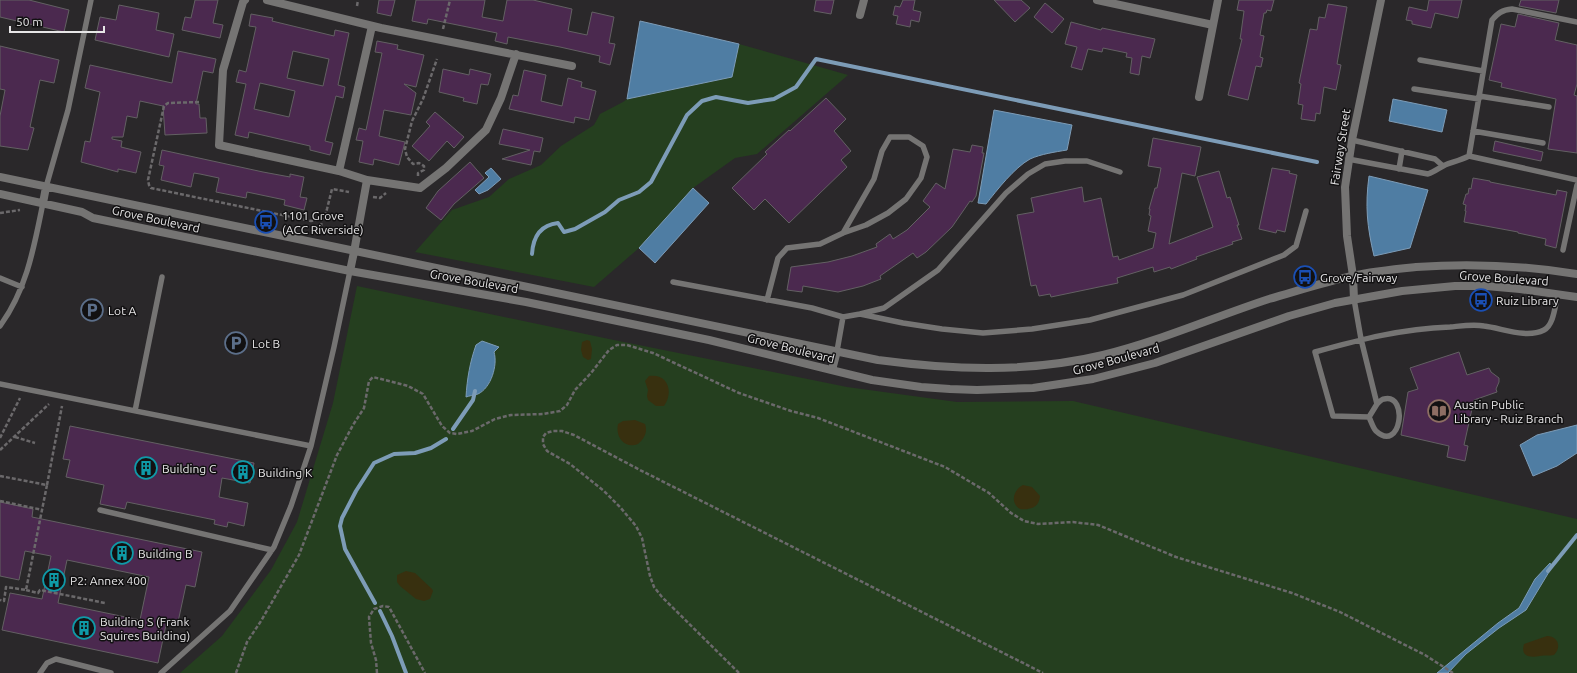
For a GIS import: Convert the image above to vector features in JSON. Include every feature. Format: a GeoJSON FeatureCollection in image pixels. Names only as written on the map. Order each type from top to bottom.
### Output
{"type":"FeatureCollection","features":[{"type":"Feature","properties":{"kind":"street"},"geometry":{"type":"LineString","coordinates":[[245,0],[243,2],[223,70],[219,145],[339,171],[367,180],[420,188],[446,168],[486,130],[501,98],[516,54]]}},
{"type":"Feature","properties":{"kind":"street"},"geometry":{"type":"LineString","coordinates":[[267,0],[372,26],[572,66]]}},
{"type":"Feature","properties":{"kind":"street"},"geometry":{"type":"LineString","coordinates":[[860,15],[864,0]]}},
{"type":"Feature","properties":{"kind":"street"},"geometry":{"type":"LineString","coordinates":[[1097,0],[1213,25]]}},
{"type":"Feature","properties":{"kind":"street"},"geometry":{"type":"LineString","coordinates":[[1199,97],[1218,0]]}},
{"type":"Feature","properties":{"kind":"street","name":"Fairway Street"},"geometry":{"type":"LineString","coordinates":[[1354,299],[1353,276],[1345,210],[1345,187],[1348,159],[1381,0]]}},
{"type":"Feature","properties":{"kind":"street"},"geometry":{"type":"LineString","coordinates":[[339,171],[372,26]]}},
{"type":"Feature","properties":{"kind":"street","name":"Grove Boulevard"},"geometry":{"type":"LineString","coordinates":[[0,177],[878,360],[925,366],[968,369],[1057,363],[1102,355],[1133,347],[1269,300],[1353,276],[1421,267],[1494,264],[1577,274]]}},
{"type":"Feature","properties":{"kind":"street"},"geometry":{"type":"LineString","coordinates":[[350,271],[367,180]]}},
{"type":"Feature","properties":{"kind":"street"},"geometry":{"type":"LineString","coordinates":[[43,203],[46,187]]}},
{"type":"Feature","properties":{"kind":"street","name":"Grove Boulevard"},"geometry":{"type":"LineString","coordinates":[[0,194],[82,212],[93,218],[350,271],[542,306],[709,340],[896,384],[950,389],[1012,389],[1067,384],[1125,372],[1289,316],[1354,299],[1402,291],[1455,286],[1520,289],[1577,297]]}},
{"type":"Feature","properties":{"kind":"street"},"geometry":{"type":"LineString","coordinates":[[832,370],[837,351]]}},
{"type":"Feature","properties":{"kind":"lane"},"geometry":{"type":"LineString","coordinates":[[46,187],[68,110],[91,0]]}},
{"type":"Feature","properties":{"kind":"lane"},"geometry":{"type":"LineString","coordinates":[[1469,156],[1492,20],[1503,10],[1512,9],[1577,22]]}},
{"type":"Feature","properties":{"kind":"lane"},"geometry":{"type":"LineString","coordinates":[[1420,60],[1483,70]]}},
{"type":"Feature","properties":{"kind":"lane"},"geometry":{"type":"LineString","coordinates":[[1414,89],[1549,107]]}},
{"type":"Feature","properties":{"kind":"lane"},"geometry":{"type":"LineString","coordinates":[[1473,131],[1543,143]]}},
{"type":"Feature","properties":{"kind":"lane"},"geometry":{"type":"LineString","coordinates":[[767,300],[778,258],[787,248],[800,248],[820,244],[843,233],[866,225],[888,213],[906,199],[921,178],[927,157],[923,146],[909,137],[890,137],[882,151],[874,180],[843,233]]}},
{"type":"Feature","properties":{"kind":"lane"},"geometry":{"type":"LineString","coordinates":[[1352,140],[1435,159],[1443,166]]}},
{"type":"Feature","properties":{"kind":"lane"},"geometry":{"type":"LineString","coordinates":[[1399,169],[1402,151]]}},
{"type":"Feature","properties":{"kind":"lane"},"geometry":{"type":"LineString","coordinates":[[1348,159],[1428,174],[1443,166],[1459,162],[1469,156],[1577,180]]}},
{"type":"Feature","properties":{"kind":"lane"},"geometry":{"type":"LineString","coordinates":[[673,282],[812,308],[843,317],[860,314],[884,308],[938,270],[1006,192],[1028,174],[1045,164],[1066,161],[1087,161],[1120,172]]}},
{"type":"Feature","properties":{"kind":"lane"},"geometry":{"type":"LineString","coordinates":[[1563,250],[1577,185]]}},
{"type":"Feature","properties":{"kind":"lane"},"geometry":{"type":"LineString","coordinates":[[0,326],[13,307],[29,267],[43,203]]}},
{"type":"Feature","properties":{"kind":"lane"},"geometry":{"type":"LineString","coordinates":[[860,314],[942,329],[983,333],[1032,329],[1090,320],[1183,295],[1284,256],[1296,246],[1306,211]]}},
{"type":"Feature","properties":{"kind":"lane"},"geometry":{"type":"LineString","coordinates":[[161,673],[230,611],[272,550],[291,506],[311,446],[350,271]]}},
{"type":"Feature","properties":{"kind":"lane"},"geometry":{"type":"LineString","coordinates":[[135,411],[162,277]]}},
{"type":"Feature","properties":{"kind":"lane"},"geometry":{"type":"LineString","coordinates":[[0,278],[22,287]]}},
{"type":"Feature","properties":{"kind":"lane"},"geometry":{"type":"LineString","coordinates":[[1369,417],[1333,416],[1315,352],[1360,339],[1408,330],[1482,325],[1518,332],[1535,333],[1545,330],[1551,323],[1558,294]]}},
{"type":"Feature","properties":{"kind":"lane"},"geometry":{"type":"LineString","coordinates":[[1354,299],[1360,339],[1377,404]]}},
{"type":"Feature","properties":{"kind":"lane"},"geometry":{"type":"LineString","coordinates":[[837,351],[843,317]]}},
{"type":"Feature","properties":{"kind":"lane"},"geometry":{"type":"LineString","coordinates":[[0,384],[311,446]]}},
{"type":"Feature","properties":{"kind":"lane"},"geometry":{"type":"LineString","coordinates":[[1384,398],[1392,399],[1398,405],[1400,413],[1395,432],[1391,436],[1384,436],[1376,431],[1369,417],[1377,404],[1384,398]]}},
{"type":"Feature","properties":{"kind":"lane"},"geometry":{"type":"LineString","coordinates":[[100,510],[272,550]]}},
{"type":"Feature","properties":{"kind":"lane"},"geometry":{"type":"LineString","coordinates":[[40,673],[47,663],[56,659],[95,671],[111,673]]}},
{"type":"Feature","properties":{"kind":"path"},"geometry":{"type":"LineString","coordinates":[[357,6],[358,0]]}},
{"type":"Feature","properties":{"kind":"path"},"geometry":{"type":"LineString","coordinates":[[443,29],[450,0]]}},
{"type":"Feature","properties":{"kind":"path"},"geometry":{"type":"LineString","coordinates":[[418,176],[418,173],[424,170],[424,166],[419,163],[413,164],[405,149],[412,121],[423,99],[437,59]]}},
{"type":"Feature","properties":{"kind":"path"},"geometry":{"type":"LineString","coordinates":[[199,102],[168,103],[164,106],[148,180],[151,188],[311,221],[322,219]]}},
{"type":"Feature","properties":{"kind":"path"},"geometry":{"type":"LineString","coordinates":[[319,234],[332,188],[349,192]]}},
{"type":"Feature","properties":{"kind":"path"},"geometry":{"type":"LineString","coordinates":[[373,197],[380,198],[389,192]]}},
{"type":"Feature","properties":{"kind":"path"},"geometry":{"type":"LineString","coordinates":[[0,213],[20,210],[27,211]]}},
{"type":"Feature","properties":{"kind":"path"},"geometry":{"type":"LineString","coordinates":[[236,673],[246,642],[261,621],[299,555],[337,455],[353,424],[364,408],[369,381],[373,377],[408,386],[423,394],[442,426],[450,433],[457,434],[472,431],[495,420],[511,415],[543,414],[560,411],[567,405],[575,390],[592,373],[609,350],[617,345],[626,345],[653,353],[739,393],[818,418],[945,467],[989,493],[1011,513],[1024,521],[1038,524],[1073,522],[1098,525],[1176,557],[1313,601],[1340,612],[1425,655],[1452,672]]}},
{"type":"Feature","properties":{"kind":"path"},"geometry":{"type":"LineString","coordinates":[[0,438],[20,398]]}},
{"type":"Feature","properties":{"kind":"path"},"geometry":{"type":"LineString","coordinates":[[0,450],[49,404]]}},
{"type":"Feature","properties":{"kind":"path"},"geometry":{"type":"LineString","coordinates":[[26,590],[43,510],[62,406]]}},
{"type":"Feature","properties":{"kind":"path"},"geometry":{"type":"LineString","coordinates":[[739,673],[662,597],[654,587],[650,576],[642,538],[636,526],[604,491],[570,464],[548,451],[543,444],[543,437],[546,433],[562,431],[574,435],[1043,673]]}},
{"type":"Feature","properties":{"kind":"path"},"geometry":{"type":"LineString","coordinates":[[14,437],[35,443]]}},
{"type":"Feature","properties":{"kind":"path"},"geometry":{"type":"LineString","coordinates":[[0,476],[47,485]]}},
{"type":"Feature","properties":{"kind":"path"},"geometry":{"type":"LineString","coordinates":[[0,501],[43,510]]}},
{"type":"Feature","properties":{"kind":"path"},"geometry":{"type":"LineString","coordinates":[[0,600],[4,601],[6,587],[38,593],[40,590],[105,603]]}},
{"type":"Feature","properties":{"kind":"path"},"geometry":{"type":"LineString","coordinates":[[377,673],[376,660],[371,644],[369,617],[374,609],[383,606],[389,607],[425,673]]}},
{"type":"Feature","properties":{"kind":"green space"},"geometry":{"type":"Polygon","coordinates":[[[739,44],[848,75],[757,154],[735,158],[693,188],[639,248],[594,287],[415,252],[452,210],[489,197],[509,179],[541,165],[561,146],[594,125],[600,114],[627,99],[732,77],[739,44]]]}},
{"type":"Feature","properties":{"kind":"green space"},"geometry":{"type":"Polygon","coordinates":[[[357,286],[847,387],[957,402],[1073,401],[1577,519],[1577,673],[180,673],[222,636],[271,570],[297,522],[333,403],[357,286]]]}},
{"type":"Feature","properties":{"kind":"sand"},"geometry":{"type":"Polygon","coordinates":[[[587,340],[590,341],[592,349],[591,359],[588,360],[583,357],[581,350],[582,342],[587,340]]]}},
{"type":"Feature","properties":{"kind":"sand"},"geometry":{"type":"Polygon","coordinates":[[[649,376],[661,377],[665,380],[669,390],[669,395],[664,406],[656,406],[648,400],[648,390],[645,381],[649,376]]]}},
{"type":"Feature","properties":{"kind":"sand"},"geometry":{"type":"Polygon","coordinates":[[[635,420],[645,424],[646,433],[644,438],[638,444],[629,445],[622,441],[617,429],[618,424],[623,421],[635,420]]]}},
{"type":"Feature","properties":{"kind":"sand"},"geometry":{"type":"Polygon","coordinates":[[[1023,485],[1032,487],[1040,496],[1036,506],[1027,509],[1020,509],[1015,503],[1015,493],[1023,485]]]}},
{"type":"Feature","properties":{"kind":"sand"},"geometry":{"type":"Polygon","coordinates":[[[406,571],[415,573],[432,589],[433,591],[430,599],[424,601],[416,599],[400,586],[397,582],[397,575],[406,571]]]}},
{"type":"Feature","properties":{"kind":"sand"},"geometry":{"type":"Polygon","coordinates":[[[1551,636],[1558,642],[1558,649],[1554,655],[1530,657],[1525,654],[1523,648],[1524,644],[1551,636]]]}},
{"type":"Feature","properties":{"kind":"water"},"geometry":{"type":"Polygon","coordinates":[[[640,21],[739,44],[732,77],[627,99],[640,21]]]}},
{"type":"Feature","properties":{"kind":"water"},"geometry":{"type":"Polygon","coordinates":[[[1393,99],[1447,110],[1442,132],[1389,121],[1393,99]]]}},
{"type":"Feature","properties":{"kind":"water"},"geometry":{"type":"Polygon","coordinates":[[[994,110],[1072,125],[1067,150],[1043,154],[1030,159],[1012,174],[986,204],[978,203],[994,110]]]}},
{"type":"Feature","properties":{"kind":"water"},"geometry":{"type":"Polygon","coordinates":[[[491,168],[501,179],[488,190],[479,194],[475,190],[489,177],[485,173],[491,168]]]}},
{"type":"Feature","properties":{"kind":"water"},"geometry":{"type":"Polygon","coordinates":[[[1369,176],[1428,190],[1410,248],[1374,256],[1367,216],[1369,176]]]}},
{"type":"Feature","properties":{"kind":"water"},"geometry":{"type":"Polygon","coordinates":[[[693,188],[709,203],[655,263],[639,248],[693,188]]]}},
{"type":"Feature","properties":{"kind":"water"},"geometry":{"type":"Polygon","coordinates":[[[482,341],[499,347],[494,352],[495,363],[492,376],[487,387],[483,391],[466,397],[472,358],[476,345],[482,341]]]}},
{"type":"Feature","properties":{"kind":"water"},"geometry":{"type":"Polygon","coordinates":[[[1577,425],[1577,453],[1557,466],[1533,476],[1520,445],[1537,435],[1577,425]]]}},
{"type":"Feature","properties":{"kind":"water"},"geometry":{"type":"Polygon","coordinates":[[[1550,563],[1552,567],[1526,610],[1499,628],[1466,654],[1448,673],[1437,673],[1498,623],[1519,608],[1535,579],[1550,563]]]}},
{"type":"Feature","properties":{"kind":"building"},"geometry":{"type":"Polygon","coordinates":[[[0,0],[29,0],[69,10],[64,32],[0,17],[0,0]]]}},
{"type":"Feature","properties":{"kind":"building"},"geometry":{"type":"Polygon","coordinates":[[[195,0],[218,0],[213,23],[223,25],[220,38],[182,30],[185,17],[191,18],[195,0]]]}},
{"type":"Feature","properties":{"kind":"building"},"geometry":{"type":"Polygon","coordinates":[[[379,0],[395,0],[391,16],[377,13],[379,0]]]}},
{"type":"Feature","properties":{"kind":"building"},"geometry":{"type":"Polygon","coordinates":[[[416,0],[485,0],[482,17],[503,21],[507,0],[533,0],[572,9],[568,31],[587,35],[592,12],[614,17],[609,43],[615,44],[610,65],[599,62],[600,56],[560,47],[508,37],[507,44],[495,41],[497,33],[428,19],[427,24],[412,21],[416,0]]]}},
{"type":"Feature","properties":{"kind":"building"},"geometry":{"type":"Polygon","coordinates":[[[816,0],[834,0],[831,14],[814,11],[816,0]]]}},
{"type":"Feature","properties":{"kind":"building"},"geometry":{"type":"Polygon","coordinates":[[[903,0],[915,0],[913,10],[921,12],[919,22],[911,20],[910,27],[896,24],[898,16],[893,15],[895,6],[900,7],[903,0]]]}},
{"type":"Feature","properties":{"kind":"building"},"geometry":{"type":"Polygon","coordinates":[[[994,0],[1021,0],[1030,8],[1015,22],[994,0]]]}},
{"type":"Feature","properties":{"kind":"building"},"geometry":{"type":"Polygon","coordinates":[[[1239,0],[1274,0],[1271,11],[1267,10],[1266,13],[1264,13],[1260,35],[1264,36],[1260,57],[1263,58],[1261,67],[1256,66],[1248,100],[1228,95],[1242,39],[1240,39],[1244,11],[1237,10],[1239,0]]]}},
{"type":"Feature","properties":{"kind":"building"},"geometry":{"type":"Polygon","coordinates":[[[1429,0],[1462,0],[1458,18],[1435,13],[1431,28],[1412,24],[1412,21],[1406,20],[1409,7],[1427,11],[1429,0]]]}},
{"type":"Feature","properties":{"kind":"building"},"geometry":{"type":"Polygon","coordinates":[[[1521,0],[1559,0],[1556,13],[1519,6],[1521,0]]]}},
{"type":"Feature","properties":{"kind":"building"},"geometry":{"type":"Polygon","coordinates":[[[1045,3],[1064,19],[1052,33],[1034,17],[1045,3]]]}},
{"type":"Feature","properties":{"kind":"building"},"geometry":{"type":"Polygon","coordinates":[[[1328,4],[1347,7],[1337,64],[1341,65],[1336,90],[1324,87],[1320,114],[1316,113],[1315,121],[1301,119],[1303,105],[1298,104],[1301,84],[1299,83],[1310,29],[1317,30],[1319,17],[1325,18],[1328,4]]]}},
{"type":"Feature","properties":{"kind":"building"},"geometry":{"type":"Polygon","coordinates":[[[119,5],[159,13],[156,30],[174,34],[169,57],[95,40],[100,17],[116,20],[119,5]]]}},
{"type":"Feature","properties":{"kind":"building"},"geometry":{"type":"Polygon","coordinates":[[[251,14],[273,18],[272,21],[334,36],[335,30],[349,33],[338,85],[345,87],[343,98],[336,96],[325,141],[333,143],[330,155],[310,150],[310,146],[249,132],[248,138],[235,135],[246,84],[236,82],[239,70],[246,72],[256,27],[249,26],[251,14]],[[293,51],[287,78],[323,86],[329,59],[293,51]],[[260,83],[254,109],[289,117],[295,91],[260,83]]]}},
{"type":"Feature","properties":{"kind":"building"},"geometry":{"type":"Polygon","coordinates":[[[1518,14],[1559,23],[1555,40],[1577,45],[1577,84],[1574,95],[1577,96],[1577,153],[1548,149],[1556,99],[1501,87],[1502,83],[1489,80],[1501,24],[1515,27],[1518,14]]]}},
{"type":"Feature","properties":{"kind":"building"},"geometry":{"type":"Polygon","coordinates":[[[1071,22],[1101,30],[1102,28],[1155,39],[1150,58],[1142,56],[1139,75],[1130,73],[1132,58],[1126,57],[1127,53],[1103,48],[1102,52],[1088,49],[1082,70],[1071,67],[1077,47],[1065,44],[1071,22]]]}},
{"type":"Feature","properties":{"kind":"building"},"geometry":{"type":"Polygon","coordinates":[[[377,41],[398,45],[397,49],[424,55],[416,87],[404,84],[416,93],[411,115],[384,110],[379,136],[405,142],[399,165],[374,159],[373,165],[359,162],[363,141],[356,140],[359,128],[366,130],[382,53],[375,52],[377,41]]]}},
{"type":"Feature","properties":{"kind":"building"},"geometry":{"type":"Polygon","coordinates":[[[0,46],[59,60],[54,83],[40,80],[30,127],[34,128],[28,150],[0,146],[0,116],[5,90],[0,89],[0,46]]]}},
{"type":"Feature","properties":{"kind":"building"},"geometry":{"type":"Polygon","coordinates":[[[178,51],[216,59],[213,73],[203,71],[196,104],[199,104],[200,118],[206,118],[207,133],[165,135],[163,106],[140,101],[137,118],[127,116],[123,137],[112,137],[112,139],[122,141],[121,147],[141,152],[136,173],[118,169],[118,172],[81,162],[85,141],[90,142],[100,92],[85,88],[90,65],[172,83],[178,51]]]}},
{"type":"Feature","properties":{"kind":"building"},"geometry":{"type":"Polygon","coordinates":[[[443,69],[469,75],[470,69],[491,74],[488,85],[481,84],[477,104],[463,101],[464,98],[439,92],[443,69]]]}},
{"type":"Feature","properties":{"kind":"building"},"geometry":{"type":"Polygon","coordinates":[[[524,70],[546,75],[541,101],[562,106],[568,78],[582,82],[581,87],[596,91],[589,120],[575,117],[574,123],[509,109],[513,95],[518,96],[524,70]]]}},
{"type":"Feature","properties":{"kind":"building"},"geometry":{"type":"Polygon","coordinates":[[[826,98],[846,119],[834,131],[851,151],[841,160],[847,167],[789,223],[765,199],[754,210],[732,188],[767,154],[765,152],[826,98]]]}},
{"type":"Feature","properties":{"kind":"building"},"geometry":{"type":"Polygon","coordinates":[[[435,112],[464,137],[454,148],[447,141],[429,161],[412,146],[430,126],[426,122],[435,112]]]}},
{"type":"Feature","properties":{"kind":"building"},"geometry":{"type":"Polygon","coordinates":[[[503,129],[543,138],[540,152],[534,151],[531,165],[502,159],[530,150],[499,144],[503,129]]]}},
{"type":"Feature","properties":{"kind":"building"},"geometry":{"type":"Polygon","coordinates":[[[1153,138],[1201,147],[1195,176],[1182,173],[1169,244],[1213,227],[1197,177],[1219,171],[1227,198],[1230,197],[1242,239],[1232,242],[1233,244],[1196,257],[1197,259],[1171,269],[1170,267],[1154,272],[1153,267],[1117,278],[1118,283],[1051,297],[1050,294],[1039,296],[1036,285],[1031,286],[1017,215],[1034,212],[1031,198],[1082,187],[1084,202],[1101,198],[1113,257],[1118,256],[1119,260],[1153,248],[1156,233],[1148,231],[1151,216],[1149,215],[1149,209],[1155,188],[1157,188],[1161,168],[1148,166],[1153,138]]]}},
{"type":"Feature","properties":{"kind":"building"},"geometry":{"type":"Polygon","coordinates":[[[1495,141],[1543,152],[1541,161],[1493,151],[1495,141]]]}},
{"type":"Feature","properties":{"kind":"building"},"geometry":{"type":"Polygon","coordinates":[[[972,145],[983,147],[982,153],[984,153],[976,196],[972,202],[970,201],[952,227],[926,252],[917,258],[913,253],[880,276],[881,279],[863,286],[838,292],[803,286],[802,292],[787,290],[791,267],[828,262],[852,256],[877,247],[876,244],[890,234],[893,239],[907,230],[930,207],[923,201],[936,183],[945,189],[953,149],[970,152],[972,145]]]}},
{"type":"Feature","properties":{"kind":"building"},"geometry":{"type":"Polygon","coordinates":[[[162,150],[263,172],[290,177],[290,174],[304,177],[300,197],[307,198],[304,210],[284,205],[285,200],[247,192],[246,198],[216,192],[219,178],[200,174],[194,173],[191,187],[161,180],[164,166],[159,165],[162,150]]]}},
{"type":"Feature","properties":{"kind":"building"},"geometry":{"type":"Polygon","coordinates":[[[470,162],[484,178],[454,204],[441,220],[426,208],[438,191],[470,162]]]}},
{"type":"Feature","properties":{"kind":"building"},"geometry":{"type":"Polygon","coordinates":[[[1272,168],[1290,171],[1289,173],[1297,175],[1285,232],[1277,230],[1276,233],[1259,229],[1272,168]]]}},
{"type":"Feature","properties":{"kind":"building"},"geometry":{"type":"Polygon","coordinates":[[[1473,178],[1556,195],[1557,190],[1567,192],[1556,248],[1545,245],[1546,239],[1464,222],[1466,205],[1463,204],[1469,188],[1471,189],[1473,178]]]}},
{"type":"Feature","properties":{"kind":"building","name":"Austin Public Library - Ruiz Branch"},"geometry":{"type":"Polygon","coordinates":[[[1459,352],[1467,375],[1489,368],[1491,372],[1499,378],[1496,389],[1497,392],[1474,400],[1464,445],[1468,446],[1465,461],[1447,457],[1449,446],[1401,435],[1408,392],[1418,389],[1410,368],[1459,352]]]}},
{"type":"Feature","properties":{"kind":"building","name":"Building C"},"geometry":{"type":"Polygon","coordinates":[[[70,426],[254,463],[250,483],[222,478],[219,497],[248,503],[244,526],[228,522],[227,527],[214,524],[215,520],[127,502],[125,509],[100,504],[104,485],[66,477],[70,460],[63,459],[70,426]]]}},
{"type":"Feature","properties":{"kind":"building"},"geometry":{"type":"Polygon","coordinates":[[[0,502],[33,509],[32,517],[202,552],[195,587],[186,585],[178,622],[167,620],[158,663],[2,630],[10,593],[42,599],[51,556],[25,551],[19,580],[0,576],[0,502]],[[67,560],[58,603],[140,620],[149,577],[67,560]]]}},
{"type":"Feature","properties":{"kind":"waterway"},"geometry":{"type":"LineString","coordinates":[[532,254],[536,238],[546,226],[558,223],[564,232],[575,229],[605,212],[619,200],[639,192],[651,182],[687,115],[702,101],[716,97],[748,103],[774,99],[796,87],[816,59],[1317,162]]}},
{"type":"Feature","properties":{"kind":"waterway"},"geometry":{"type":"LineString","coordinates":[[453,429],[473,400],[475,391]]}},
{"type":"Feature","properties":{"kind":"waterway"},"geometry":{"type":"LineString","coordinates":[[375,603],[345,549],[340,526],[342,518],[356,491],[374,463],[394,454],[415,453],[431,448],[446,439]]}},
{"type":"Feature","properties":{"kind":"waterway"},"geometry":{"type":"LineString","coordinates":[[1548,571],[1577,535]]}},
{"type":"Feature","properties":{"kind":"waterway"},"geometry":{"type":"LineString","coordinates":[[380,611],[392,636],[406,673]]}},
{"type":"Feature","properties":{"kind":"place","name":"1101 Grove (ACC Riverside)"},"geometry":{"type":"Point","coordinates":[266,222]}},
{"type":"Feature","properties":{"kind":"place","name":"Grove/Fairway"},"geometry":{"type":"Point","coordinates":[1305,277]}},
{"type":"Feature","properties":{"kind":"place","name":"Ruiz Library"},"geometry":{"type":"Point","coordinates":[1481,300]}},
{"type":"Feature","properties":{"kind":"place","name":"Lot A"},"geometry":{"type":"Point","coordinates":[92,310]}},
{"type":"Feature","properties":{"kind":"place","name":"Lot B"},"geometry":{"type":"Point","coordinates":[236,343]}},
{"type":"Feature","properties":{"kind":"place","name":"Austin Public Library - Ruiz Branch"},"geometry":{"type":"Point","coordinates":[1439,411]}},
{"type":"Feature","properties":{"kind":"place","name":"Building C"},"geometry":{"type":"Point","coordinates":[146,468]}},
{"type":"Feature","properties":{"kind":"place","name":"Building K"},"geometry":{"type":"Point","coordinates":[243,472]}},
{"type":"Feature","properties":{"kind":"place","name":"Building B"},"geometry":{"type":"Point","coordinates":[122,553]}},
{"type":"Feature","properties":{"kind":"place","name":"P2: Annex 400"},"geometry":{"type":"Point","coordinates":[54,580]}},
{"type":"Feature","properties":{"kind":"place","name":"Building S (Frank Squires Building)"},"geometry":{"type":"Point","coordinates":[84,628]}}]}
